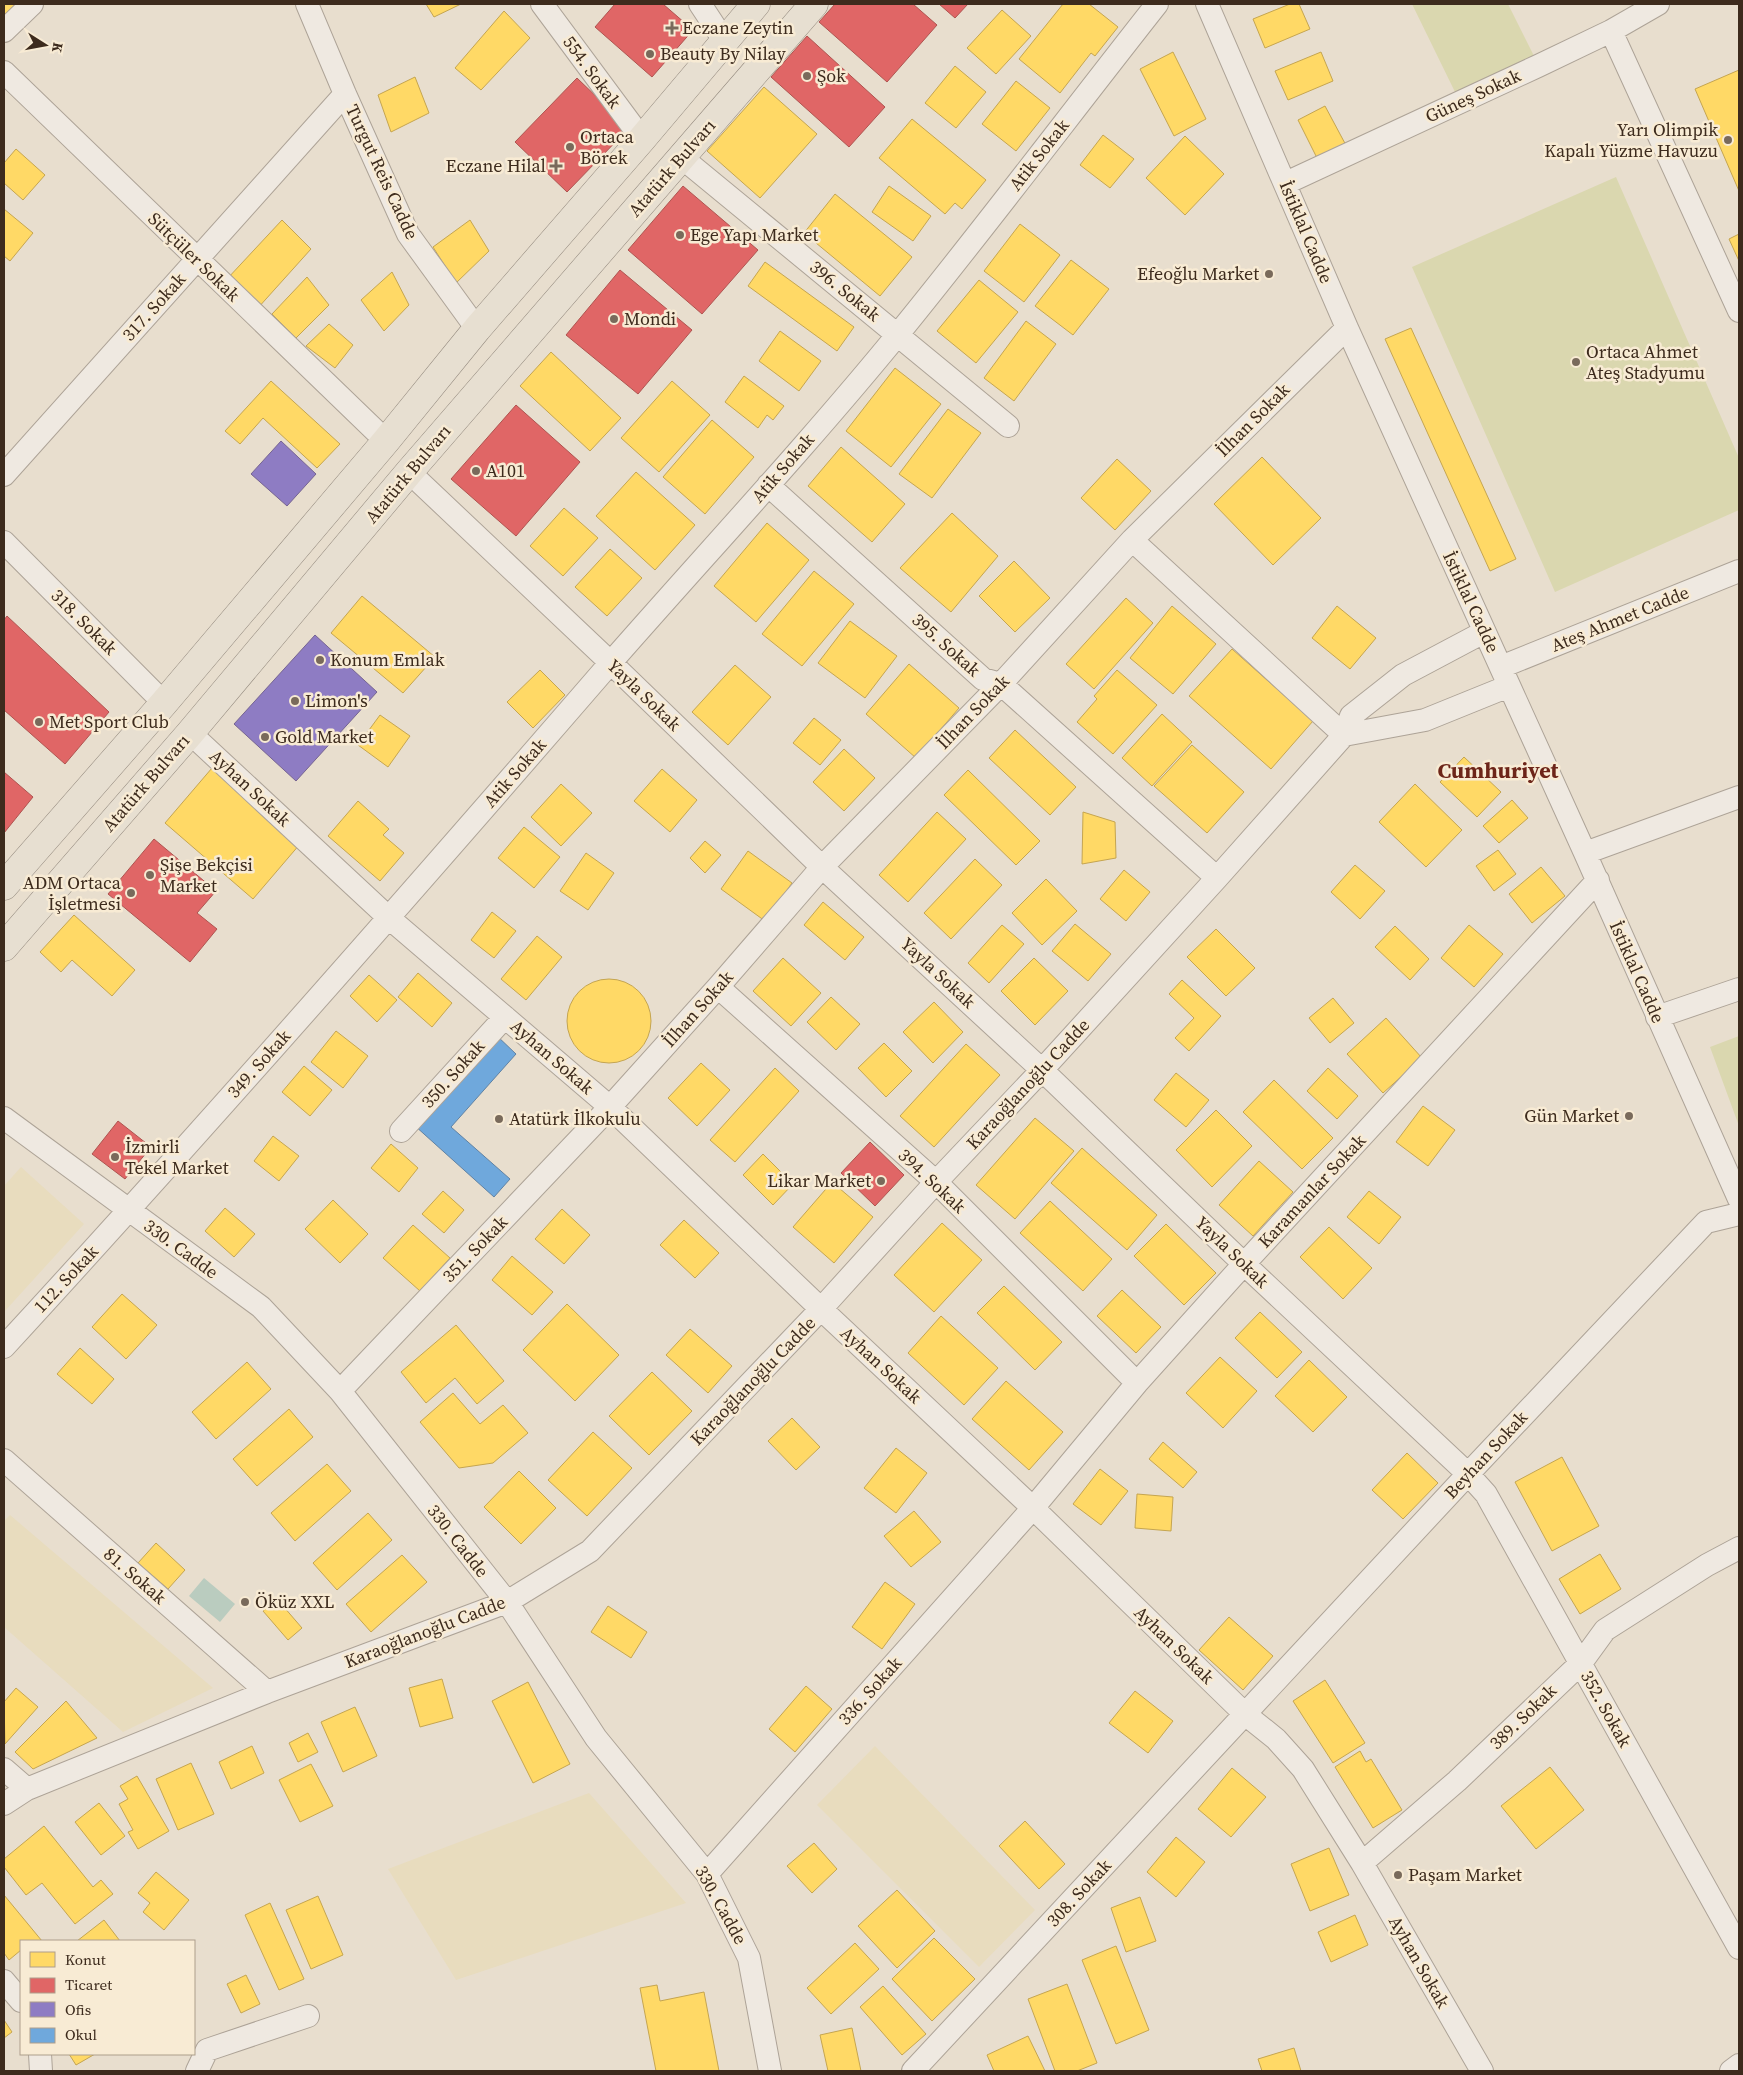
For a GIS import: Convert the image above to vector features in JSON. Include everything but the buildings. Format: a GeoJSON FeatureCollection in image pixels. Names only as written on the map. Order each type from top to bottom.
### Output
{"type":"FeatureCollection","features":[{"type":"Feature","properties":{"kind":"main road"},"geometry":{"type":"LineString","coordinates":[[4,886],[164,703],[386,441],[477,329],[756,4]]}},
{"type":"Feature","properties":{"kind":"main road","name":"Atatürk Bulvarı"},"geometry":{"type":"LineString","coordinates":[[4,946],[190,733],[409,472],[814,4]]}},
{"type":"Feature","properties":{"kind":"street"},"geometry":{"type":"LineString","coordinates":[[4,32],[32,4]]}},
{"type":"Feature","properties":{"kind":"street","name":"Turgut Reis Cadde"},"geometry":{"type":"LineString","coordinates":[[307,4],[408,234],[477,329]]}},
{"type":"Feature","properties":{"kind":"street","name":"554. Sokak"},"geometry":{"type":"LineString","coordinates":[[542,4],[642,139]]}},
{"type":"Feature","properties":{"kind":"street"},"geometry":{"type":"LineString","coordinates":[[700,4],[724,42]]}},
{"type":"Feature","properties":{"kind":"street","name":"Atik Sokak"},"geometry":{"type":"LineString","coordinates":[[390,918],[611,663],[768,486],[898,334],[1157,4]]}},
{"type":"Feature","properties":{"kind":"street","name":"İstiklal Cadde"},"geometry":{"type":"LineString","coordinates":[[1207,4],[1286,182],[1347,328],[1586,853],[1739,1199]]}},
{"type":"Feature","properties":{"kind":"street","name":"Güneş Sokak"},"geometry":{"type":"LineString","coordinates":[[1286,182],[1611,31],[1658,4]]}},
{"type":"Feature","properties":{"kind":"street"},"geometry":{"type":"LineString","coordinates":[[1611,31],[1739,311]]}},
{"type":"Feature","properties":{"kind":"street","name":"Sütçüler Sokak"},"geometry":{"type":"LineString","coordinates":[[4,72],[196,260],[386,441]]}},
{"type":"Feature","properties":{"kind":"street","name":"317. Sokak"},"geometry":{"type":"LineString","coordinates":[[4,475],[345,94]]}},
{"type":"Feature","properties":{"kind":"street","name":"396. Sokak"},"geometry":{"type":"LineString","coordinates":[[682,157],[1008,426]]}},
{"type":"Feature","properties":{"kind":"street","name":"İlhan Sokak"},"geometry":{"type":"LineString","coordinates":[[610,1107],[822,867],[1001,684],[1132,540],[1347,328]]}},
{"type":"Feature","properties":{"kind":"street","name":"Yayla Sokak"},"geometry":{"type":"LineString","coordinates":[[409,472],[611,663],[822,867],[1042,1070],[1244,1264],[1468,1474]]}},
{"type":"Feature","properties":{"kind":"street","name":"395. Sokak"},"geometry":{"type":"LineString","coordinates":[[768,486],[983,680],[1001,684],[1217,878]]}},
{"type":"Feature","properties":{"kind":"street"},"geometry":{"type":"LineString","coordinates":[[1132,540],[1344,735],[1425,720],[1505,677]]}},
{"type":"Feature","properties":{"kind":"street","name":"318. Sokak"},"geometry":{"type":"LineString","coordinates":[[4,542],[164,703]]}},
{"type":"Feature","properties":{"kind":"street","name":"Ateş Ahmet Cadde"},"geometry":{"type":"LineString","coordinates":[[1505,677],[1739,571]]}},
{"type":"Feature","properties":{"kind":"street","name":"Karaoğlanoğlu Cadde"},"geometry":{"type":"LineString","coordinates":[[4,1804],[27,1789],[267,1692],[506,1602],[590,1551],[821,1310],[936,1182],[1042,1070],[1217,878],[1344,735],[1351,716],[1404,675],[1484,632]]}},
{"type":"Feature","properties":{"kind":"street","name":"Ayhan Sokak"},"geometry":{"type":"LineString","coordinates":[[190,733],[390,918],[610,1107],[821,1310],[1033,1508],[1246,1715],[1276,1739],[1303,1769],[1362,1863],[1472,2068]]}},
{"type":"Feature","properties":{"kind":"street"},"geometry":{"type":"LineString","coordinates":[[1586,853],[1739,797]]}},
{"type":"Feature","properties":{"kind":"street","name":"Karamanlar Sokak"},"geometry":{"type":"LineString","coordinates":[[1033,1508],[1138,1383],[1244,1264],[1598,880]]}},
{"type":"Feature","properties":{"kind":"street","name":"349. Sokak"},"geometry":{"type":"LineString","coordinates":[[129,1211],[390,918]]}},
{"type":"Feature","properties":{"kind":"street","name":"394. Sokak"},"geometry":{"type":"LineString","coordinates":[[718,987],[936,1182],[1138,1383]]}},
{"type":"Feature","properties":{"kind":"street"},"geometry":{"type":"LineString","coordinates":[[1657,1017],[1739,989]]}},
{"type":"Feature","properties":{"kind":"street","name":"350. Sokak"},"geometry":{"type":"LineString","coordinates":[[401,1131],[505,1017]]}},
{"type":"Feature","properties":{"kind":"street","name":"351. Sokak"},"geometry":{"type":"LineString","coordinates":[[340,1391],[610,1107]]}},
{"type":"Feature","properties":{"kind":"street","name":"330. Cadde"},"geometry":{"type":"LineString","coordinates":[[4,1118],[261,1307],[340,1391],[506,1602],[596,1738],[708,1874],[750,1958],[770,2071]]}},
{"type":"Feature","properties":{"kind":"street","name":"112. Sokak"},"geometry":{"type":"LineString","coordinates":[[4,1348],[129,1211]]}},
{"type":"Feature","properties":{"kind":"street","name":"Beyhan Sokak"},"geometry":{"type":"LineString","coordinates":[[1246,1715],[1468,1474],[1706,1222],[1739,1214]]}},
{"type":"Feature","properties":{"kind":"street","name":"81. Sokak"},"geometry":{"type":"LineString","coordinates":[[4,1460],[267,1692]]}},
{"type":"Feature","properties":{"kind":"street","name":"352. Sokak"},"geometry":{"type":"LineString","coordinates":[[1468,1474],[1486,1494],[1739,1948]]}},
{"type":"Feature","properties":{"kind":"street","name":"336. Sokak"},"geometry":{"type":"LineString","coordinates":[[708,1874],[1033,1508]]}},
{"type":"Feature","properties":{"kind":"street","name":"389. Sokak"},"geometry":{"type":"LineString","coordinates":[[1362,1863],[1457,1781],[1581,1662],[1605,1630],[1707,1565],[1739,1548]]}},
{"type":"Feature","properties":{"kind":"street","name":"308. Sokak"},"geometry":{"type":"LineString","coordinates":[[913,2071],[1246,1715]]}},
{"type":"Feature","properties":{"kind":"street"},"geometry":{"type":"LineString","coordinates":[[4,1769],[27,1789]]}},
{"type":"Feature","properties":{"kind":"street"},"geometry":{"type":"LineString","coordinates":[[4,1981],[20,2000]]}},
{"type":"Feature","properties":{"kind":"street"},"geometry":{"type":"LineString","coordinates":[[198,2071],[207,2050],[308,2016]]}},
{"type":"Feature","properties":{"kind":"street"},"geometry":{"type":"LineString","coordinates":[[40,2055],[40,2071]]}},
{"type":"Feature","properties":{"kind":"street"},"geometry":{"type":"LineString","coordinates":[[1731,2071],[1739,2065]]}},
{"type":"Feature","properties":{"kind":"shaded area"},"geometry":{"type":"Polygon","coordinates":[[[1412,4],[1508,4],[1534,56],[1456,94],[1412,4]]]}},
{"type":"Feature","properties":{"kind":"shaded area","name":"Ortaca Ahmet Ateş Stadyumu"},"geometry":{"type":"Polygon","coordinates":[[[1616,177],[1739,458],[1739,510],[1555,592],[1412,267],[1616,177]]]}},
{"type":"Feature","properties":{"kind":"shaded area"},"geometry":{"type":"Polygon","coordinates":[[[1739,1036],[1739,1126],[1710,1047],[1739,1036]]]}},
{"type":"Feature","properties":{"kind":"shaded area"},"geometry":{"type":"Polygon","coordinates":[[[21,1167],[84,1224],[4,1312],[4,1186],[21,1167]]]}},
{"type":"Feature","properties":{"kind":"shaded area"},"geometry":{"type":"Polygon","coordinates":[[[10,1515],[213,1688],[123,1732],[4,1627],[4,1521],[10,1515]]]}},
{"type":"Feature","properties":{"kind":"shaded area"},"geometry":{"type":"Polygon","coordinates":[[[204,1578],[235,1604],[220,1622],[189,1596],[204,1578]]]}},
{"type":"Feature","properties":{"kind":"shaded area"},"geometry":{"type":"Polygon","coordinates":[[[875,1746],[1035,1910],[979,1967],[817,1805],[875,1746]]]}},
{"type":"Feature","properties":{"kind":"shaded area"},"geometry":{"type":"Polygon","coordinates":[[[589,1793],[686,1903],[456,1980],[388,1869],[589,1793]]]}},
{"type":"Feature","properties":{"kind":"place","name":"Eczane Zeytin"},"geometry":{"type":"Point","coordinates":[672,28]}},
{"type":"Feature","properties":{"kind":"place","name":"Beauty By Nilay"},"geometry":{"type":"Point","coordinates":[650,54]}},
{"type":"Feature","properties":{"kind":"place","name":"Şok"},"geometry":{"type":"Point","coordinates":[807,76]}},
{"type":"Feature","properties":{"kind":"place","name":"Yarı Olimpik Kapalı Yüzme Havuzu"},"geometry":{"type":"Point","coordinates":[1728,140]}},
{"type":"Feature","properties":{"kind":"place","name":"Ortaca Börek"},"geometry":{"type":"Point","coordinates":[570,147]}},
{"type":"Feature","properties":{"kind":"place","name":"Eczane Hilal"},"geometry":{"type":"Point","coordinates":[556,166]}},
{"type":"Feature","properties":{"kind":"place","name":"Ege Yapı Market"},"geometry":{"type":"Point","coordinates":[680,235]}},
{"type":"Feature","properties":{"kind":"place","name":"Efeoğlu Market"},"geometry":{"type":"Point","coordinates":[1269,274]}},
{"type":"Feature","properties":{"kind":"place","name":"Mondi"},"geometry":{"type":"Point","coordinates":[614,319]}},
{"type":"Feature","properties":{"kind":"place","name":"Ortaca Ahmet Ateş Stadyumu"},"geometry":{"type":"Point","coordinates":[1576,362]}},
{"type":"Feature","properties":{"kind":"place","name":"A101"},"geometry":{"type":"Point","coordinates":[476,471]}},
{"type":"Feature","properties":{"kind":"place","name":"Konum Emlak"},"geometry":{"type":"Point","coordinates":[320,660]}},
{"type":"Feature","properties":{"kind":"place","name":"Limon's"},"geometry":{"type":"Point","coordinates":[295,701]}},
{"type":"Feature","properties":{"kind":"place","name":"Met Sport Club"},"geometry":{"type":"Point","coordinates":[39,722]}},
{"type":"Feature","properties":{"kind":"place","name":"Gold Market"},"geometry":{"type":"Point","coordinates":[265,737]}},
{"type":"Feature","properties":{"kind":"place","name":"Şişe Bekçisi Market"},"geometry":{"type":"Point","coordinates":[150,875]}},
{"type":"Feature","properties":{"kind":"place","name":"ADM Ortaca İşletmesi"},"geometry":{"type":"Point","coordinates":[131,893]}},
{"type":"Feature","properties":{"kind":"place","name":"Gün Market"},"geometry":{"type":"Point","coordinates":[1629,1116]}},
{"type":"Feature","properties":{"kind":"place","name":"Atatürk İlkokulu"},"geometry":{"type":"Point","coordinates":[499,1119]}},
{"type":"Feature","properties":{"kind":"place","name":"İzmirli Tekel Market"},"geometry":{"type":"Point","coordinates":[115,1157]}},
{"type":"Feature","properties":{"kind":"place","name":"Likar Market"},"geometry":{"type":"Point","coordinates":[881,1181]}},
{"type":"Feature","properties":{"kind":"place","name":"Öküz XXL"},"geometry":{"type":"Point","coordinates":[245,1602]}},
{"type":"Feature","properties":{"kind":"place","name":"Paşam Market"},"geometry":{"type":"Point","coordinates":[1398,1875]}},
{"type":"Feature","properties":{"kind":"district","name":"Cumhuriyet"},"geometry":{"type":"Point","coordinates":[1498,770]}}]}
